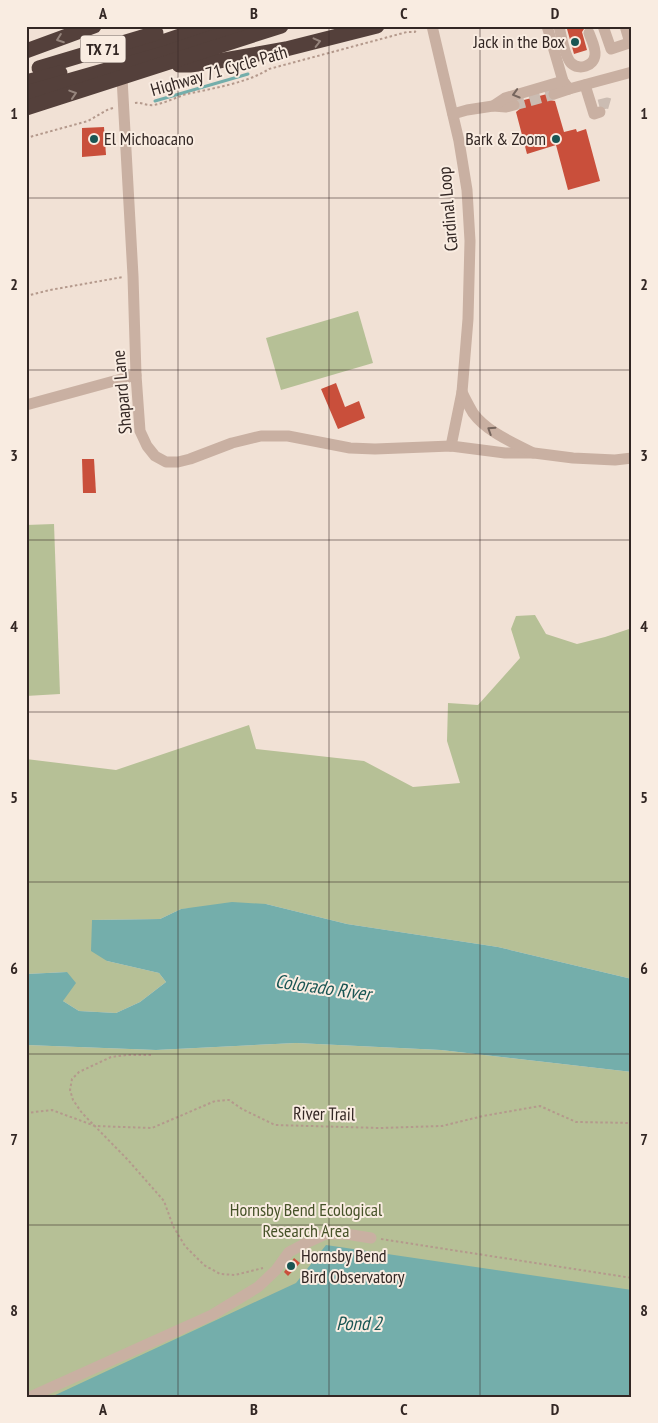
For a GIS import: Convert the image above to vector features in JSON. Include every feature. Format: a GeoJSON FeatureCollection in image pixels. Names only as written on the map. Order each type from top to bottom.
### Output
{"type":"FeatureCollection","features":[{"type":"Feature","properties":{"kind":"highway"},"geometry":{"type":"LineString","coordinates":[[26,51],[94,26]]}},
{"type":"Feature","properties":{"kind":"highway","name":"TX 71"},"geometry":{"type":"LineString","coordinates":[[26,72],[178,26]]}},
{"type":"Feature","properties":{"kind":"highway"},"geometry":{"type":"LineString","coordinates":[[26,82],[118,56],[209,26]]}},
{"type":"Feature","properties":{"kind":"highway"},"geometry":{"type":"LineString","coordinates":[[26,93],[248,26]]}},
{"type":"Feature","properties":{"kind":"highway","name":"TX 71"},"geometry":{"type":"LineString","coordinates":[[26,108],[281,26]]}},
{"type":"Feature","properties":{"kind":"highway"},"geometry":{"type":"LineString","coordinates":[[165,64],[190,65],[286,49],[377,26]]}},
{"type":"Feature","properties":{"kind":"street","name":"Cardinal Loop"},"geometry":{"type":"LineString","coordinates":[[432,26],[459,141],[467,190],[470,241],[468,319],[462,392],[451,446]]}},
{"type":"Feature","properties":{"kind":"street"},"geometry":{"type":"LineString","coordinates":[[547,26],[566,85]]}},
{"type":"Feature","properties":{"kind":"street"},"geometry":{"type":"LineString","coordinates":[[559,26],[568,58],[572,64],[583,68],[587,67],[610,48],[613,49],[631,42],[625,26]]}},
{"type":"Feature","properties":{"kind":"street"},"geometry":{"type":"LineString","coordinates":[[603,26],[610,48]]}},
{"type":"Feature","properties":{"kind":"street"},"geometry":{"type":"LineString","coordinates":[[589,33],[596,52],[594,61]]}},
{"type":"Feature","properties":{"kind":"street"},"geometry":{"type":"LineString","coordinates":[[493,106],[505,98],[566,85],[585,85],[632,72]]}},
{"type":"Feature","properties":{"kind":"street","name":"Shapard Lane"},"geometry":{"type":"LineString","coordinates":[[122,78],[140,432],[155,456],[166,462],[178,462],[232,442],[261,436],[288,436],[350,448],[451,446]]}},
{"type":"Feature","properties":{"kind":"street"},"geometry":{"type":"LineString","coordinates":[[554,94],[566,85]]}},
{"type":"Feature","properties":{"kind":"street"},"geometry":{"type":"LineString","coordinates":[[585,85],[596,109]]}},
{"type":"Feature","properties":{"kind":"street"},"geometry":{"type":"LineString","coordinates":[[453,114],[493,106],[506,107],[514,105]]}},
{"type":"Feature","properties":{"kind":"street"},"geometry":{"type":"LineString","coordinates":[[26,405],[136,375]]}},
{"type":"Feature","properties":{"kind":"street"},"geometry":{"type":"LineString","coordinates":[[462,392],[473,412],[483,424],[497,434],[534,453]]}},
{"type":"Feature","properties":{"kind":"street"},"geometry":{"type":"LineString","coordinates":[[451,446],[505,453],[534,453],[573,458],[615,460],[632,458]]}},
{"type":"Feature","properties":{"kind":"street"},"geometry":{"type":"LineString","coordinates":[[30,1397],[212,1314],[258,1288],[276,1270],[289,1252],[326,1234],[346,1234],[371,1238]]}},
{"type":"Feature","properties":{"kind":"path","name":"Highway 71 Cycle Path"},"geometry":{"type":"LineString","coordinates":[[26,138],[88,121],[107,110],[124,105],[138,102],[152,105],[168,101],[186,94],[204,91],[260,75],[270,69],[407,32],[415,32],[417,26]]}},
{"type":"Feature","properties":{"kind":"path"},"geometry":{"type":"LineString","coordinates":[[26,296],[133,276]]}},
{"type":"Feature","properties":{"kind":"path"},"geometry":{"type":"LineString","coordinates":[[152,1055],[111,1057],[79,1072],[72,1079],[70,1090],[72,1100],[82,1114],[96,1126],[164,1201],[174,1226],[185,1246],[204,1265],[220,1274],[235,1276],[270,1266],[276,1270]]}},
{"type":"Feature","properties":{"kind":"path","name":"River Trail"},"geometry":{"type":"LineString","coordinates":[[26,1113],[52,1110],[96,1126],[152,1128],[215,1101],[229,1100],[242,1109],[275,1125],[380,1128],[442,1126],[483,1116],[540,1106],[576,1122],[632,1123]]}},
{"type":"Feature","properties":{"kind":"path"},"geometry":{"type":"LineString","coordinates":[[371,1238],[632,1278]]}},
{"type":"Feature","properties":{"kind":"green space"},"geometry":{"type":"Polygon","coordinates":[[[358,311],[373,363],[281,390],[266,338],[358,311]]]}},
{"type":"Feature","properties":{"kind":"green space"},"geometry":{"type":"Polygon","coordinates":[[[54,524],[60,694],[26,696],[26,525],[54,524]]]}},
{"type":"Feature","properties":{"kind":"green space"},"geometry":{"type":"Polygon","coordinates":[[[535,615],[546,634],[577,644],[632,628],[632,979],[498,947],[347,924],[266,904],[181,909],[160,919],[92,920],[107,961],[159,973],[166,982],[140,1002],[116,1013],[79,1011],[63,1001],[67,972],[26,974],[26,759],[116,770],[249,725],[256,749],[364,761],[413,787],[460,783],[447,741],[448,703],[478,705],[520,658],[511,629],[516,616],[535,615]]]}},
{"type":"Feature","properties":{"kind":"green space","name":"Hornsby Bend Ecological Research Area"},"geometry":{"type":"Polygon","coordinates":[[[296,1043],[441,1050],[632,1072],[632,1397],[26,1397],[26,1045],[156,1050],[296,1043]]]}},
{"type":"Feature","properties":{"kind":"water","name":"Colorado River"},"geometry":{"type":"Polygon","coordinates":[[[232,902],[266,904],[347,924],[498,947],[632,979],[632,1072],[441,1050],[296,1043],[156,1050],[26,1045],[26,974],[67,972],[76,983],[63,1001],[79,1011],[116,1013],[140,1002],[166,982],[159,973],[107,961],[91,951],[92,920],[160,919],[181,909],[232,902]]]}},
{"type":"Feature","properties":{"kind":"water","name":"Pond 2"},"geometry":{"type":"Polygon","coordinates":[[[326,1245],[632,1290],[632,1397],[51,1397],[296,1283],[326,1245]]]}},
{"type":"Feature","properties":{"kind":"building","name":"Jack in the Box"},"geometry":{"type":"Polygon","coordinates":[[[586,26],[582,32],[587,50],[574,54],[567,29],[586,26]]]}},
{"type":"Feature","properties":{"kind":"building","name":"Bark & Zoom"},"geometry":{"type":"Polygon","coordinates":[[[547,94],[549,100],[555,101],[564,132],[576,129],[577,132],[586,129],[600,181],[568,190],[556,145],[527,154],[516,112],[521,108],[520,101],[547,94]]]}},
{"type":"Feature","properties":{"kind":"building","name":"El Michoacano"},"geometry":{"type":"Polygon","coordinates":[[[104,127],[106,155],[82,157],[82,128],[104,127]]]}},
{"type":"Feature","properties":{"kind":"building"},"geometry":{"type":"Polygon","coordinates":[[[336,383],[345,407],[359,401],[365,418],[338,429],[321,389],[336,383]]]}},
{"type":"Feature","properties":{"kind":"building"},"geometry":{"type":"Polygon","coordinates":[[[82,459],[94,459],[96,493],[83,493],[82,459]]]}},
{"type":"Feature","properties":{"kind":"building","name":"Hornsby Bend Bird Observatory"},"geometry":{"type":"Polygon","coordinates":[[[294,1258],[300,1263],[288,1276],[284,1272],[294,1258]]]}},
{"type":"Feature","properties":{"kind":"waterway"},"geometry":{"type":"LineString","coordinates":[[155,101],[248,74]]}},
{"type":"Feature","properties":{"kind":"tunnel"},"geometry":{"type":"LineString","coordinates":[[514,105],[554,94]]}},
{"type":"Feature","properties":{"kind":"tunnel"},"geometry":{"type":"LineString","coordinates":[[599,105],[607,103],[614,105]]}},
{"type":"Feature","properties":{"kind":"place","name":"Jack in the Box"},"geometry":{"type":"Point","coordinates":[575,42]}},
{"type":"Feature","properties":{"kind":"place","name":"El Michoacano"},"geometry":{"type":"Point","coordinates":[94,139]}},
{"type":"Feature","properties":{"kind":"place","name":"Bark & Zoom"},"geometry":{"type":"Point","coordinates":[556,139]}},
{"type":"Feature","properties":{"kind":"place","name":"Hornsby Bend Bird Observatory"},"geometry":{"type":"Point","coordinates":[291,1266]}}]}
